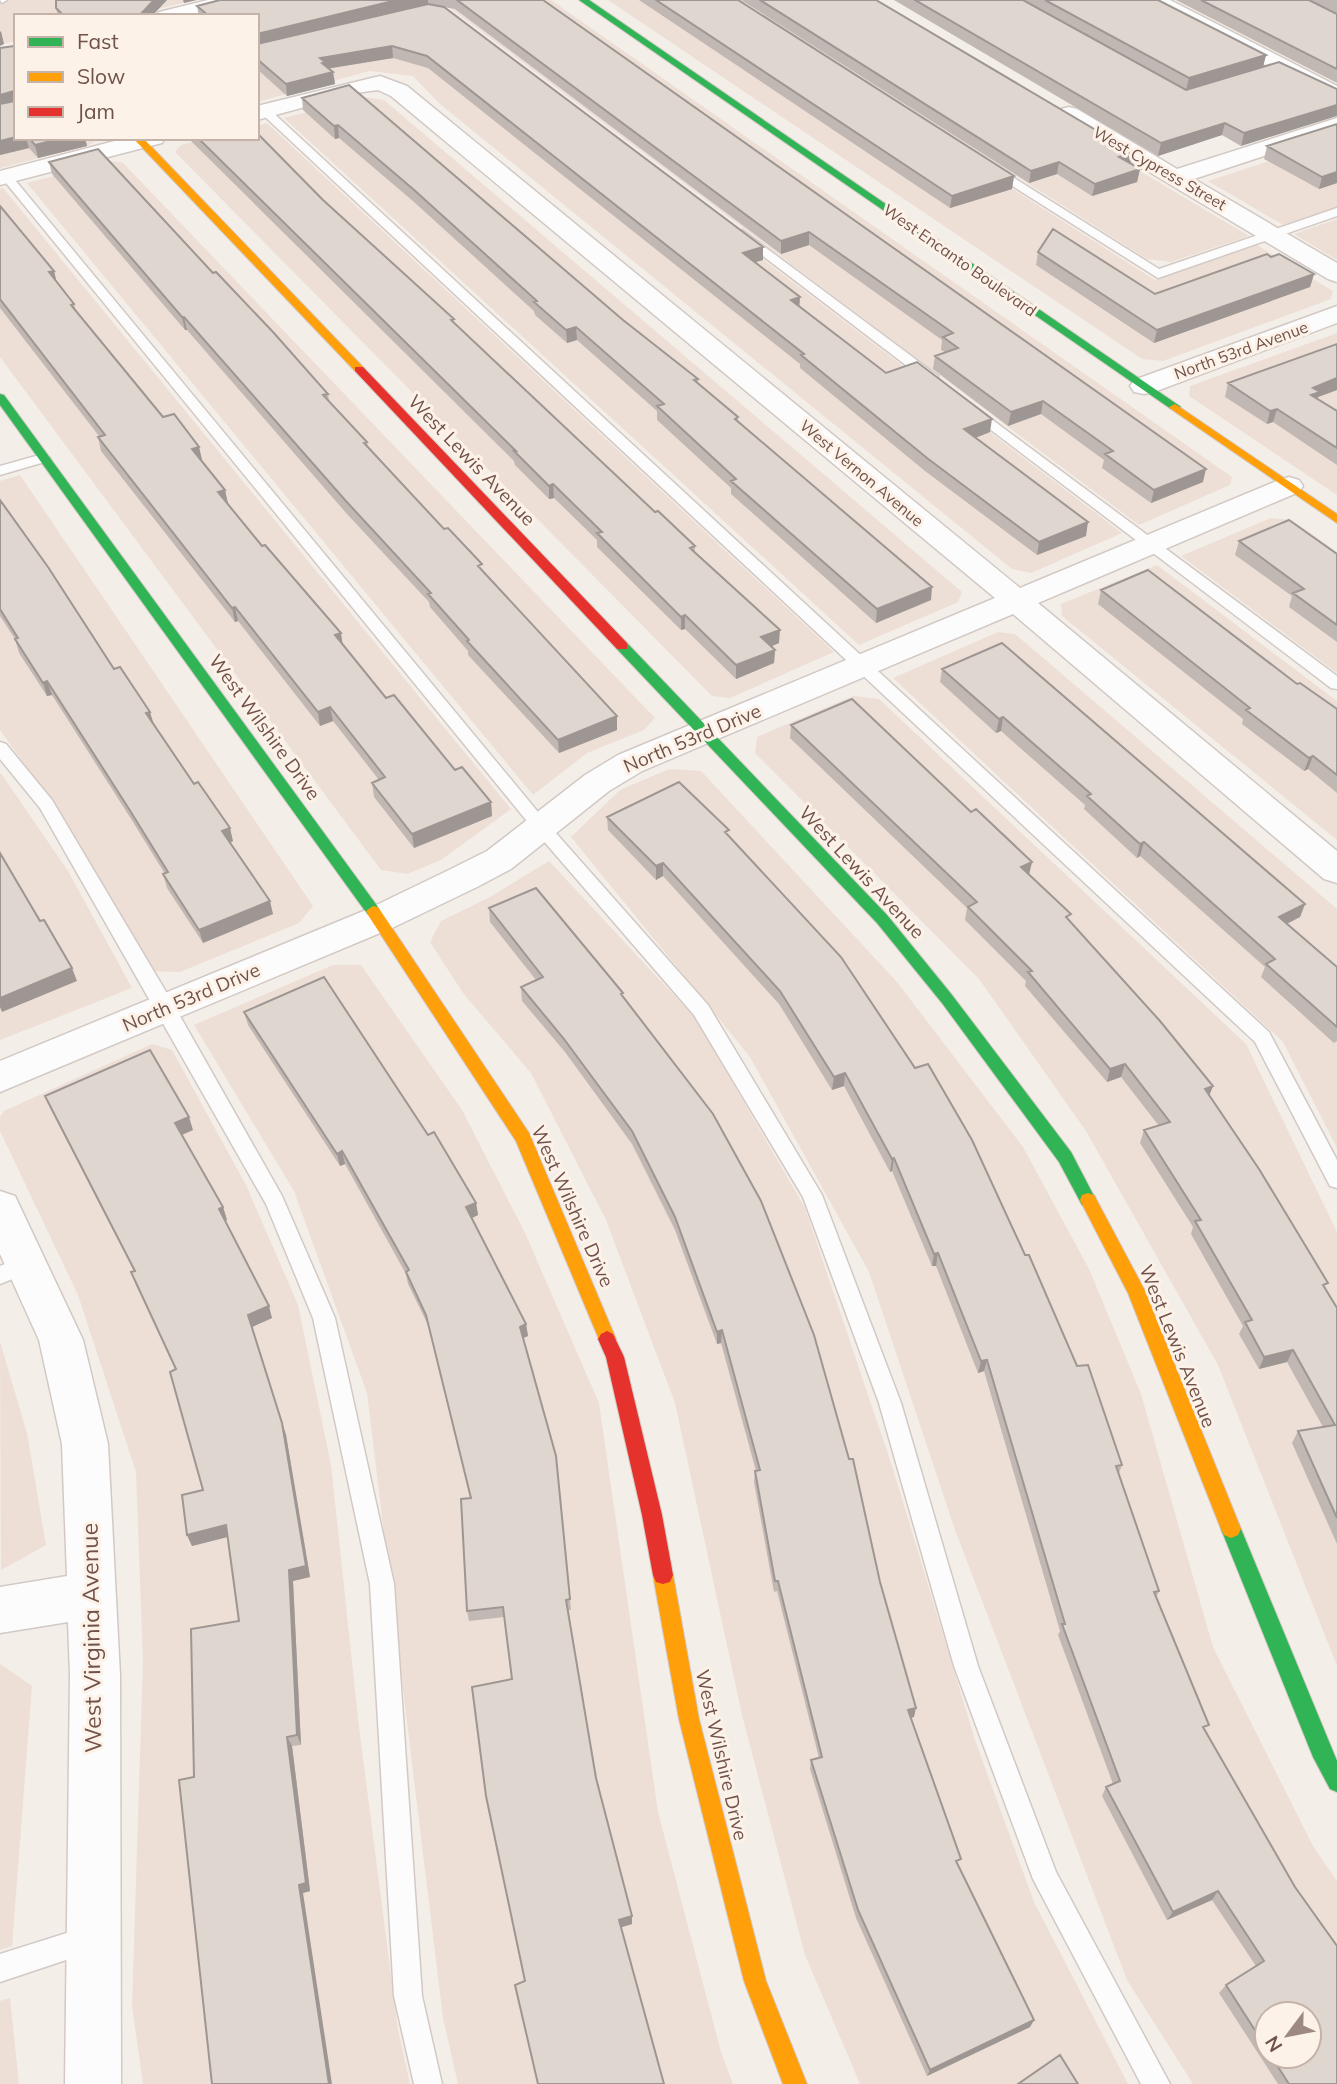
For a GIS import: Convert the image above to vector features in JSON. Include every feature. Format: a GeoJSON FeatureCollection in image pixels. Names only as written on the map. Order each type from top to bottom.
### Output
{"type":"FeatureCollection","features":[{"type":"Feature","properties":{"kind":"street"},"geometry":{"type":"LineString","coordinates":[[175,14],[235,0]]}},
{"type":"Feature","properties":{"kind":"street","name":"West Encanto Boulevard"},"geometry":{"type":"LineString","coordinates":[[583,0],[1337,519]]}},
{"type":"Feature","properties":{"kind":"street"},"geometry":{"type":"LineString","coordinates":[[1154,0],[1277,69],[1337,95]]}},
{"type":"Feature","properties":{"kind":"street","name":"West Vernon Avenue"},"geometry":{"type":"LineString","coordinates":[[261,112],[380,83],[398,91],[1016,600],[1337,870]]}},
{"type":"Feature","properties":{"kind":"street","name":"West Cypress Street"},"geometry":{"type":"LineString","coordinates":[[1055,106],[1337,274]]}},
{"type":"Feature","properties":{"kind":"street"},"geometry":{"type":"LineString","coordinates":[[1175,177],[1337,125]]}},
{"type":"Feature","properties":{"kind":"street"},"geometry":{"type":"LineString","coordinates":[[3,177],[140,140]]}},
{"type":"Feature","properties":{"kind":"street","name":"West Lewis Avenue"},"geometry":{"type":"LineString","coordinates":[[145,140],[881,919],[947,999],[1065,1157],[1136,1291],[1320,1750],[1337,1782]]}},
{"type":"Feature","properties":{"kind":"street","name":"North 53rd Avenue"},"geometry":{"type":"LineString","coordinates":[[1144,386],[1337,314]]}},
{"type":"Feature","properties":{"kind":"street","name":"West Wilshire Drive"},"geometry":{"type":"LineString","coordinates":[[0,397],[379,919],[523,1138],[615,1357],[652,1515],[689,1719],[755,1981],[795,2084]]}},
{"type":"Feature","properties":{"kind":"street","name":"North 53rd Drive"},"geometry":{"type":"LineString","coordinates":[[0,1077],[379,919],[499,860],[597,783],[630,763],[1289,486]]}},
{"type":"Feature","properties":{"kind":"street","name":"West Virginia Avenue"},"geometry":{"type":"LineString","coordinates":[[0,1208],[13,1270],[61,1340],[85,1444],[95,1675],[93,2084]]}},
{"type":"Feature","properties":{"kind":"street"},"geometry":{"type":"LineString","coordinates":[[0,1610],[92,1595]]}},
{"type":"Feature","properties":{"kind":"lane"},"geometry":{"type":"LineString","coordinates":[[261,112],[865,666],[1262,1037],[1337,1180]]}},
{"type":"Feature","properties":{"kind":"lane"},"geometry":{"type":"LineString","coordinates":[[984,163],[1158,274],[1337,212]]}},
{"type":"Feature","properties":{"kind":"lane"},"geometry":{"type":"LineString","coordinates":[[3,177],[541,827],[701,1010],[812,1195],[890,1403],[966,1666],[1046,1879],[1156,2084]]}},
{"type":"Feature","properties":{"kind":"lane"},"geometry":{"type":"LineString","coordinates":[[728,223],[940,383]]}},
{"type":"Feature","properties":{"kind":"lane"},"geometry":{"type":"LineString","coordinates":[[962,400],[1337,684]]}},
{"type":"Feature","properties":{"kind":"lane"},"geometry":{"type":"LineString","coordinates":[[0,471],[43,458]]}},
{"type":"Feature","properties":{"kind":"lane"},"geometry":{"type":"LineString","coordinates":[[0,748],[46,804],[165,1007],[275,1202],[324,1318],[382,1584],[408,1996],[428,2084]]}},
{"type":"Feature","properties":{"kind":"lane"},"geometry":{"type":"LineString","coordinates":[[0,1968],[92,1938]]}},
{"type":"Feature","properties":{"kind":"shaded area"},"geometry":{"type":"Polygon","coordinates":[[[196,0],[136,14],[14,14],[14,42],[0,45],[0,2],[196,0]]]}},
{"type":"Feature","properties":{"kind":"shaded area"},"geometry":{"type":"Polygon","coordinates":[[[272,0],[551,0],[1232,477],[1230,485],[1139,525],[442,2],[259,16],[214,14],[272,0]]]}},
{"type":"Feature","properties":{"kind":"shaded area"},"geometry":{"type":"Polygon","coordinates":[[[608,0],[717,0],[1155,280],[1257,245],[1333,291],[1331,299],[1163,361],[1142,359],[608,0]]]}},
{"type":"Feature","properties":{"kind":"shaded area"},"geometry":{"type":"Polygon","coordinates":[[[739,0],[853,0],[1249,236],[1171,262],[1147,259],[739,0]]]}},
{"type":"Feature","properties":{"kind":"shaded area"},"geometry":{"type":"Polygon","coordinates":[[[442,15],[1122,533],[1031,573],[1012,569],[440,104],[413,76],[369,71],[259,101],[259,55],[442,15]]]}},
{"type":"Feature","properties":{"kind":"shaded area"},"geometry":{"type":"Polygon","coordinates":[[[364,97],[384,100],[962,592],[958,602],[859,645],[284,118],[364,97]]]}},
{"type":"Feature","properties":{"kind":"shaded area"},"geometry":{"type":"Polygon","coordinates":[[[0,118],[14,136],[14,140],[98,140],[87,146],[0,168],[0,118]]]}},
{"type":"Feature","properties":{"kind":"shaded area"},"geometry":{"type":"Polygon","coordinates":[[[267,123],[834,652],[730,698],[712,696],[175,152],[181,145],[200,140],[259,140],[259,125],[267,123]]]}},
{"type":"Feature","properties":{"kind":"shaded area"},"geometry":{"type":"Polygon","coordinates":[[[1337,139],[1337,207],[1283,225],[1208,181],[1337,139]]]}},
{"type":"Feature","properties":{"kind":"shaded area"},"geometry":{"type":"Polygon","coordinates":[[[112,161],[123,163],[655,718],[644,730],[587,753],[533,795],[27,183],[112,161]]]}},
{"type":"Feature","properties":{"kind":"shaded area"},"geometry":{"type":"Polygon","coordinates":[[[3,188],[511,809],[441,860],[407,874],[381,870],[0,357],[0,189],[3,188]]]}},
{"type":"Feature","properties":{"kind":"shaded area"},"geometry":{"type":"Polygon","coordinates":[[[1337,219],[1337,260],[1294,234],[1337,219]]]}},
{"type":"Feature","properties":{"kind":"shaded area"},"geometry":{"type":"Polygon","coordinates":[[[1337,333],[1337,495],[1189,396],[1190,386],[1337,333]]]}},
{"type":"Feature","properties":{"kind":"shaded area"},"geometry":{"type":"Polygon","coordinates":[[[20,475],[313,906],[299,923],[180,972],[150,971],[48,797],[0,730],[0,481],[20,475]]]}},
{"type":"Feature","properties":{"kind":"shaded area"},"geometry":{"type":"Polygon","coordinates":[[[1271,518],[1292,520],[1337,552],[1337,673],[1181,556],[1271,518]]]}},
{"type":"Feature","properties":{"kind":"shaded area"},"geometry":{"type":"Polygon","coordinates":[[[1157,565],[1337,701],[1337,840],[1062,616],[1061,604],[1157,565]]]}},
{"type":"Feature","properties":{"kind":"shaded area"},"geometry":{"type":"Polygon","coordinates":[[[998,632],[1015,634],[1337,909],[1337,1148],[1283,1042],[893,678],[998,632]]]}},
{"type":"Feature","properties":{"kind":"shaded area"},"geometry":{"type":"Polygon","coordinates":[[[853,696],[879,699],[1246,1044],[1337,1232],[1337,1666],[1218,1365],[1086,1131],[979,979],[755,753],[757,737],[853,696]]]}},
{"type":"Feature","properties":{"kind":"shaded area"},"geometry":{"type":"Polygon","coordinates":[[[669,769],[701,771],[897,982],[1023,1147],[1089,1269],[1141,1394],[1213,1647],[1313,1846],[1337,1881],[1337,2084],[1193,2084],[1127,1980],[955,1530],[869,1272],[750,1057],[571,837],[620,790],[669,769]]]}},
{"type":"Feature","properties":{"kind":"shaded area"},"geometry":{"type":"Polygon","coordinates":[[[0,772],[68,871],[132,988],[0,1040],[0,772]]]}},
{"type":"Feature","properties":{"kind":"shaded area"},"geometry":{"type":"Polygon","coordinates":[[[549,861],[696,1019],[805,1208],[893,1469],[975,1740],[1034,1902],[1128,2084],[860,2084],[805,1955],[742,1715],[675,1403],[606,1220],[531,1073],[463,993],[430,942],[441,921],[490,897],[549,861]]]}},
{"type":"Feature","properties":{"kind":"shaded area"},"geometry":{"type":"Polygon","coordinates":[[[333,965],[361,965],[462,1110],[525,1233],[599,1403],[658,1812],[721,2052],[733,2084],[458,2084],[443,2018],[367,1393],[294,1191],[194,1025],[333,965]]]}},
{"type":"Feature","properties":{"kind":"shaded area"},"geometry":{"type":"Polygon","coordinates":[[[152,1044],[172,1050],[246,1185],[298,1305],[331,1465],[359,1727],[398,2030],[410,2084],[143,2084],[132,2006],[143,1661],[136,1472],[78,1295],[0,1131],[0,1117],[4,1111],[152,1044]]]}},
{"type":"Feature","properties":{"kind":"shaded area"},"geometry":{"type":"Polygon","coordinates":[[[0,1342],[27,1433],[46,1545],[1,1570],[0,1342]]]}},
{"type":"Feature","properties":{"kind":"shaded area"},"geometry":{"type":"Polygon","coordinates":[[[0,1664],[32,1686],[12,1946],[0,1950],[0,1664]]]}},
{"type":"Feature","properties":{"kind":"shaded area"},"geometry":{"type":"Polygon","coordinates":[[[10,1998],[19,2084],[0,2084],[0,2001],[10,1998]]]}},
{"type":"Feature","properties":{"kind":"building"},"geometry":{"type":"Polygon","coordinates":[[[56,0],[154,0],[141,14],[62,14],[56,8],[56,0]]]}},
{"type":"Feature","properties":{"kind":"building"},"geometry":{"type":"Polygon","coordinates":[[[220,0],[397,0],[259,34],[259,14],[207,14],[197,6],[220,0]]]}},
{"type":"Feature","properties":{"kind":"building"},"geometry":{"type":"Polygon","coordinates":[[[457,0],[543,0],[1206,469],[1154,490],[1105,454],[1113,451],[1043,401],[1011,412],[935,356],[958,348],[943,337],[953,333],[809,232],[781,241],[457,0]]]}},
{"type":"Feature","properties":{"kind":"building"},"geometry":{"type":"Polygon","coordinates":[[[656,0],[738,0],[1014,176],[952,196],[656,0]]]}},
{"type":"Feature","properties":{"kind":"building"},"geometry":{"type":"Polygon","coordinates":[[[760,0],[876,0],[1133,152],[1119,157],[1140,169],[1095,184],[1059,162],[1031,171],[760,0]]]}},
{"type":"Feature","properties":{"kind":"building"},"geometry":{"type":"Polygon","coordinates":[[[915,0],[1023,0],[1186,90],[1279,62],[1337,89],[1337,105],[1244,133],[1225,123],[1161,143],[915,0]]]}},
{"type":"Feature","properties":{"kind":"building"},"geometry":{"type":"Polygon","coordinates":[[[1045,0],[1158,0],[1266,55],[1189,78],[1045,0]]]}},
{"type":"Feature","properties":{"kind":"building"},"geometry":{"type":"Polygon","coordinates":[[[1201,0],[1309,0],[1337,14],[1337,69],[1201,0]]]}},
{"type":"Feature","properties":{"kind":"building"},"geometry":{"type":"Polygon","coordinates":[[[428,4],[444,7],[763,247],[743,253],[800,297],[791,300],[886,373],[917,362],[992,419],[964,429],[1088,522],[1039,542],[927,458],[801,355],[804,354],[427,56],[392,46],[320,58],[333,72],[286,84],[259,61],[259,44],[428,4]]]}},
{"type":"Feature","properties":{"kind":"building"},"geometry":{"type":"Polygon","coordinates":[[[14,46],[14,91],[0,95],[0,48],[14,46]]]}},
{"type":"Feature","properties":{"kind":"building"},"geometry":{"type":"Polygon","coordinates":[[[349,85],[623,320],[698,379],[694,380],[738,417],[735,419],[932,587],[877,609],[731,481],[736,479],[657,406],[664,404],[576,327],[566,330],[413,189],[302,98],[349,85]]]}},
{"type":"Feature","properties":{"kind":"building"},"geometry":{"type":"Polygon","coordinates":[[[14,101],[14,138],[0,141],[0,104],[14,101]]]}},
{"type":"Feature","properties":{"kind":"building"},"geometry":{"type":"Polygon","coordinates":[[[1337,124],[1337,172],[1322,177],[1267,146],[1337,124]]]}},
{"type":"Feature","properties":{"kind":"building"},"geometry":{"type":"Polygon","coordinates":[[[259,135],[323,200],[454,319],[451,320],[655,512],[658,511],[695,546],[690,548],[780,630],[761,637],[775,650],[736,665],[685,615],[681,617],[597,533],[602,532],[553,484],[549,486],[200,140],[259,140],[259,135]]]}},
{"type":"Feature","properties":{"kind":"building"},"geometry":{"type":"Polygon","coordinates":[[[31,140],[55,140],[35,145],[31,140]]]}},
{"type":"Feature","properties":{"kind":"building"},"geometry":{"type":"Polygon","coordinates":[[[98,149],[213,273],[216,272],[273,332],[328,394],[323,395],[367,442],[364,443],[444,529],[448,528],[482,564],[478,566],[617,716],[558,740],[467,641],[469,640],[428,594],[431,593],[182,317],[49,162],[98,149]]]}},
{"type":"Feature","properties":{"kind":"building"},"geometry":{"type":"Polygon","coordinates":[[[0,206],[54,271],[49,272],[74,304],[71,305],[163,417],[174,414],[199,447],[192,449],[225,490],[218,492],[262,546],[265,545],[341,633],[335,635],[386,698],[394,695],[455,770],[462,767],[491,802],[412,834],[372,783],[385,777],[330,707],[318,712],[235,607],[232,608],[98,437],[105,435],[0,299],[0,206]]]}},
{"type":"Feature","properties":{"kind":"building"},"geometry":{"type":"Polygon","coordinates":[[[1053,229],[1155,294],[1267,254],[1271,257],[1279,254],[1314,274],[1157,330],[1038,252],[1053,229]]]}},
{"type":"Feature","properties":{"kind":"building"},"geometry":{"type":"Polygon","coordinates":[[[1337,344],[1337,378],[1313,388],[1320,392],[1311,395],[1337,411],[1337,448],[1277,409],[1270,411],[1228,383],[1337,344]]]}},
{"type":"Feature","properties":{"kind":"building"},"geometry":{"type":"Polygon","coordinates":[[[0,500],[48,567],[114,669],[120,667],[150,712],[146,713],[194,784],[198,782],[230,828],[222,831],[270,901],[199,930],[163,874],[168,872],[129,809],[47,681],[43,683],[15,639],[18,638],[0,609],[0,500]]]}},
{"type":"Feature","properties":{"kind":"building"},"geometry":{"type":"Polygon","coordinates":[[[1289,520],[1337,554],[1337,625],[1293,593],[1304,589],[1239,541],[1289,520]]]}},
{"type":"Feature","properties":{"kind":"building"},"geometry":{"type":"Polygon","coordinates":[[[1148,570],[1297,684],[1300,683],[1337,709],[1337,775],[1313,756],[1309,758],[1246,710],[1250,708],[1101,590],[1148,570]]]}},
{"type":"Feature","properties":{"kind":"building"},"geometry":{"type":"Polygon","coordinates":[[[1002,643],[1305,904],[1279,917],[1337,967],[1337,1027],[1266,964],[1275,959],[1144,842],[1140,844],[1087,796],[1091,794],[1003,717],[999,719],[942,669],[1002,643]]]}},
{"type":"Feature","properties":{"kind":"building"},"geometry":{"type":"Polygon","coordinates":[[[852,699],[971,812],[976,809],[1032,862],[1021,867],[1071,914],[1066,917],[1160,1021],[1213,1086],[1205,1089],[1259,1169],[1328,1283],[1323,1285],[1337,1308],[1337,1518],[1298,1431],[1335,1425],[1293,1350],[1264,1357],[1245,1322],[1252,1320],[1195,1221],[1201,1220],[1144,1130],[1170,1122],[1125,1064],[1110,1069],[1028,972],[1032,971],[968,907],[977,902],[791,725],[852,699]]]}},
{"type":"Feature","properties":{"kind":"building"},"geometry":{"type":"Polygon","coordinates":[[[679,782],[729,830],[725,832],[841,957],[915,1068],[928,1064],[972,1140],[1025,1255],[1029,1255],[1077,1366],[1088,1365],[1122,1465],[1116,1466],[1159,1591],[1154,1592],[1209,1725],[1203,1727],[1295,1887],[1337,1946],[1337,2084],[1289,2084],[1280,2070],[1323,2070],[1323,2000],[1253,2000],[1253,2027],[1226,1985],[1264,1961],[1218,1891],[1173,1912],[1106,1787],[1120,1781],[1062,1624],[1065,1624],[987,1360],[981,1361],[938,1253],[934,1254],[894,1158],[892,1159],[845,1073],[834,1077],[780,991],[663,863],[656,866],[607,817],[679,782]]]}},
{"type":"Feature","properties":{"kind":"building"},"geometry":{"type":"Polygon","coordinates":[[[0,853],[40,921],[44,920],[72,968],[0,998],[0,853]]]}},
{"type":"Feature","properties":{"kind":"building"},"geometry":{"type":"Polygon","coordinates":[[[536,888],[623,993],[621,994],[713,1114],[761,1201],[814,1335],[849,1459],[853,1459],[880,1582],[916,1708],[908,1710],[961,1859],[956,1861],[1034,2020],[930,2070],[858,1910],[811,1760],[822,1757],[778,1581],[775,1581],[755,1471],[760,1470],[722,1330],[717,1332],[675,1217],[632,1131],[564,1039],[521,987],[543,977],[489,908],[536,888]]]}},
{"type":"Feature","properties":{"kind":"building"},"geometry":{"type":"Polygon","coordinates":[[[324,977],[428,1135],[434,1132],[476,1203],[466,1207],[526,1324],[520,1327],[556,1456],[570,1599],[566,1600],[596,1778],[632,1916],[619,1920],[664,2084],[538,2084],[515,1985],[525,1981],[486,1796],[472,1687],[512,1679],[503,1607],[467,1611],[461,1499],[471,1498],[426,1315],[406,1272],[409,1270],[342,1151],[337,1154],[244,1012],[324,977]]]}},
{"type":"Feature","properties":{"kind":"building"},"geometry":{"type":"Polygon","coordinates":[[[150,1050],[189,1117],[175,1123],[223,1207],[219,1209],[269,1306],[248,1315],[282,1423],[306,1566],[289,1570],[297,1735],[287,1737],[306,1883],[299,1885],[329,2084],[212,2084],[179,1780],[194,1777],[191,1629],[239,1621],[226,1525],[187,1535],[182,1495],[203,1490],[170,1372],[176,1369],[131,1272],[135,1271],[45,1096],[150,1050]]]}},
{"type":"Feature","properties":{"kind":"building"},"geometry":{"type":"Polygon","coordinates":[[[1060,2055],[1078,2084],[1018,2084],[1060,2055]]]}},
{"type":"Feature","properties":{"kind":"traffic: fast"},"geometry":{"type":"LineString","coordinates":[[583,0],[1175,407]]}},
{"type":"Feature","properties":{"kind":"traffic: fast"},"geometry":{"type":"LineString","coordinates":[[0,397],[373,911]]}},
{"type":"Feature","properties":{"kind":"traffic: fast"},"geometry":{"type":"LineString","coordinates":[[622,646],[882,919],[947,999],[1065,1157],[1088,1200]]}},
{"type":"Feature","properties":{"kind":"traffic: fast"},"geometry":{"type":"LineString","coordinates":[[1231,1529],[1320,1750],[1337,1782]]}},
{"type":"Feature","properties":{"kind":"traffic: slow"},"geometry":{"type":"LineString","coordinates":[[140,140],[359,369]]}},
{"type":"Feature","properties":{"kind":"traffic: slow"},"geometry":{"type":"LineString","coordinates":[[1175,407],[1337,519]]}},
{"type":"Feature","properties":{"kind":"traffic: slow"},"geometry":{"type":"LineString","coordinates":[[373,911],[523,1138],[607,1339]]}},
{"type":"Feature","properties":{"kind":"traffic: slow"},"geometry":{"type":"LineString","coordinates":[[1088,1200],[1136,1291],[1231,1529]]}},
{"type":"Feature","properties":{"kind":"traffic: slow"},"geometry":{"type":"LineString","coordinates":[[663,1575],[689,1719],[755,1981],[795,2084]]}},
{"type":"Feature","properties":{"kind":"traffic: jam"},"geometry":{"type":"LineString","coordinates":[[359,369],[622,646]]}},
{"type":"Feature","properties":{"kind":"traffic: jam"},"geometry":{"type":"LineString","coordinates":[[607,1339],[615,1357],[652,1515],[663,1575]]}}]}
